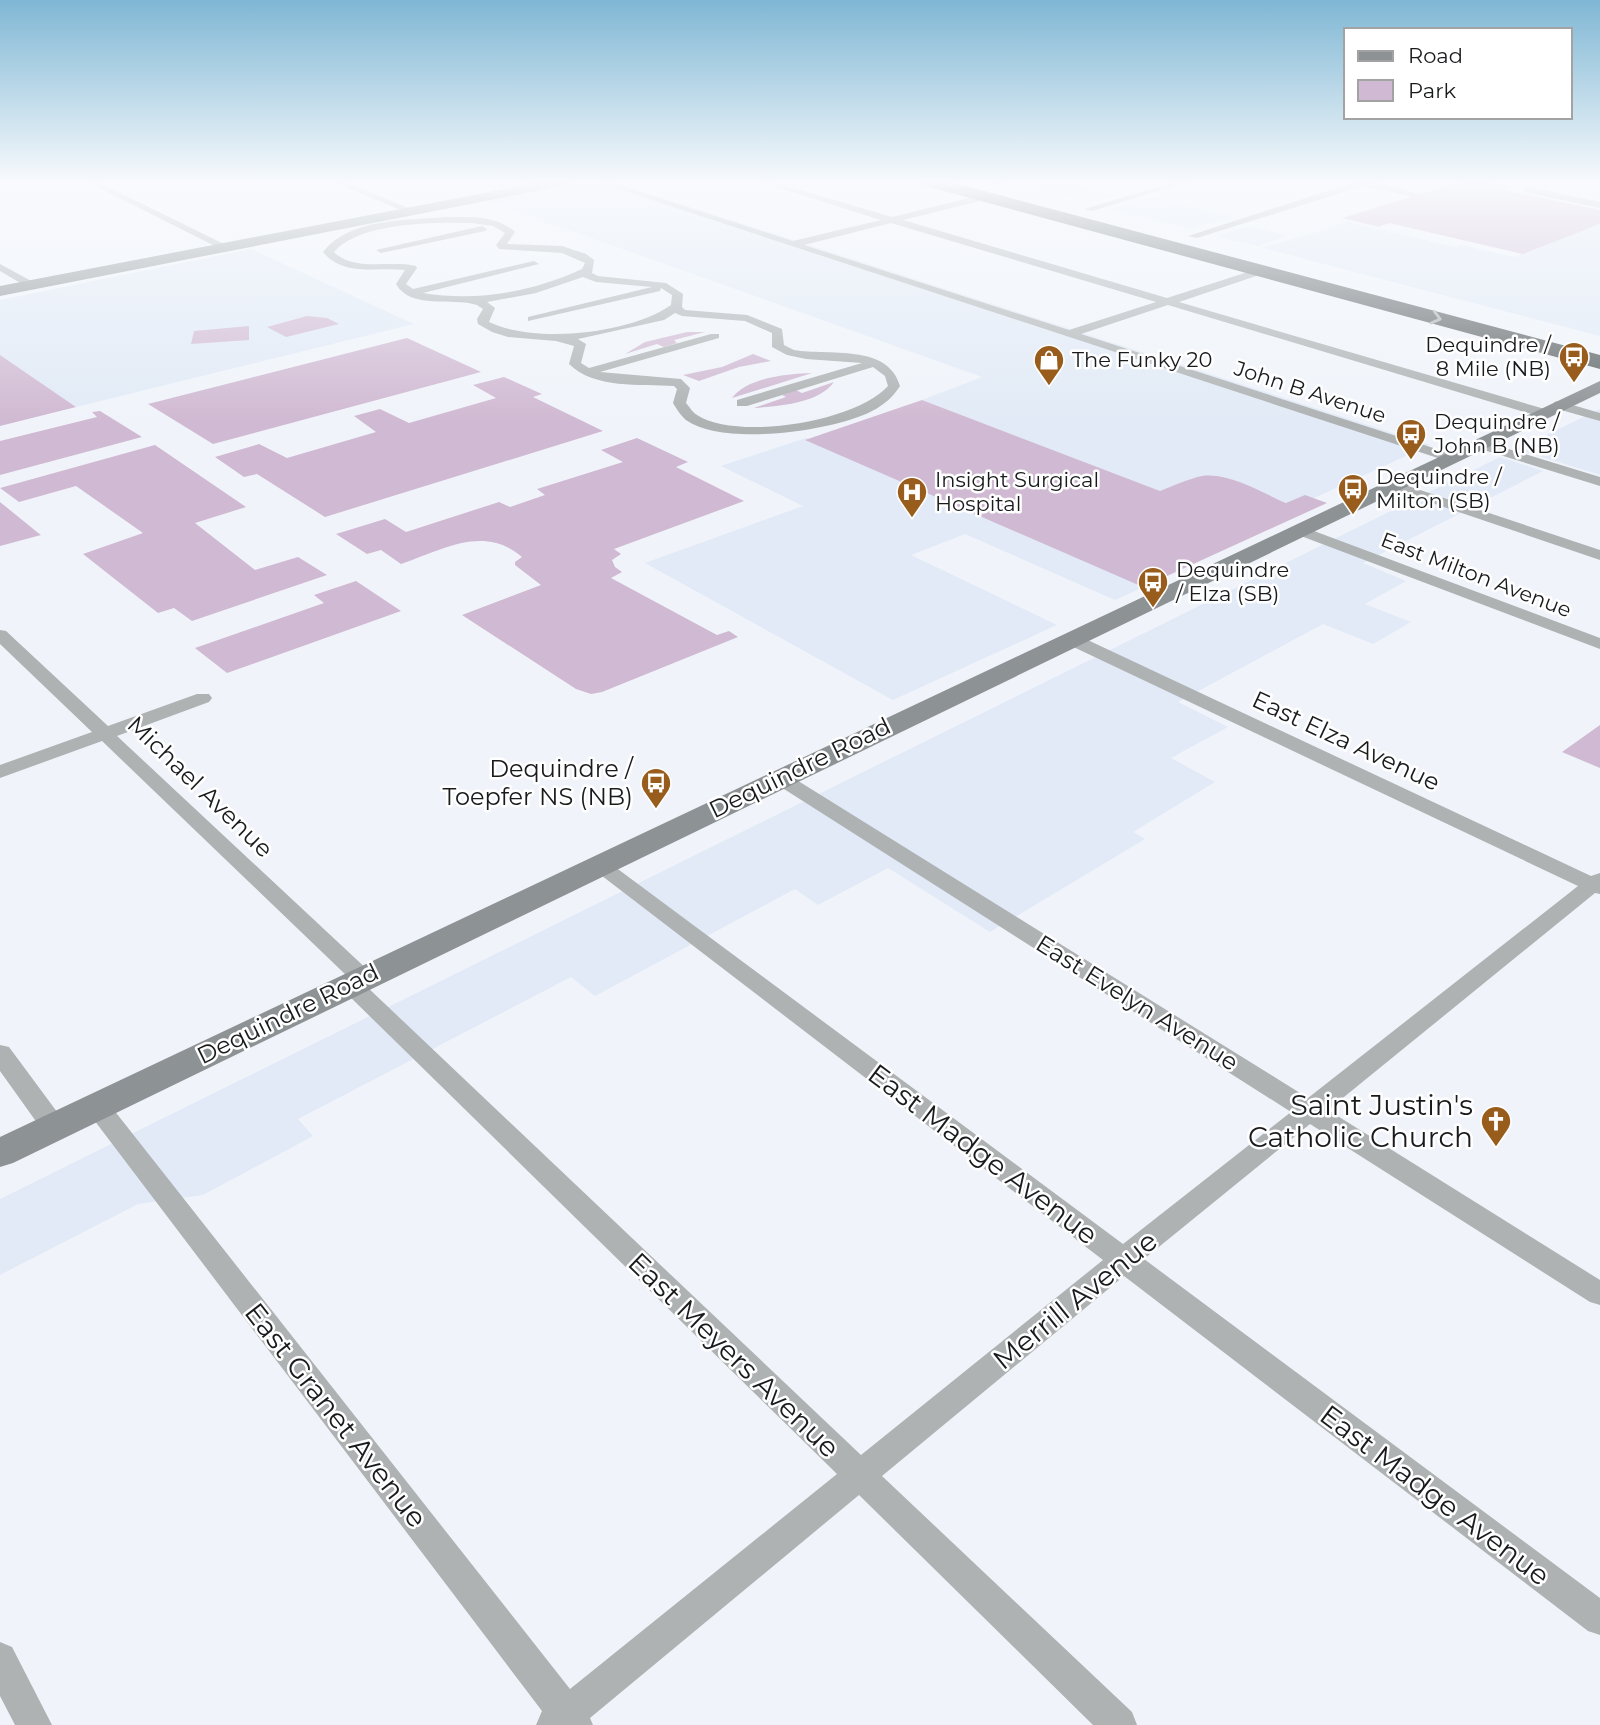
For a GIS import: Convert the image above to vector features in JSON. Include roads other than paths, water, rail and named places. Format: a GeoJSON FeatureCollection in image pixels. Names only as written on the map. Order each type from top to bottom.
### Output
{"type":"FeatureCollection","features":[{"type":"Feature","properties":{"kind":"highway"},"geometry":{"type":"LineString","coordinates":[[1226,262],[1600,362]]}},
{"type":"Feature","properties":{"kind":"highway"},"geometry":{"type":"LineString","coordinates":[[1288,262],[1600,345]]}},
{"type":"Feature","properties":{"kind":"highway"},"geometry":{"type":"LineString","coordinates":[[1261,271],[1285,273],[1308,267]]}},
{"type":"Feature","properties":{"kind":"highway"},"geometry":{"type":"LineString","coordinates":[[1376,302],[1347,291],[1371,286],[1429,299]]}},
{"type":"Feature","properties":{"kind":"main road"},"geometry":{"type":"LineString","coordinates":[[0,291],[160,262]]}},
{"type":"Feature","properties":{"kind":"main road","name":"Dequindre Road"},"geometry":{"type":"LineString","coordinates":[[0,1153],[1600,386]]}},
{"type":"Feature","properties":{"kind":"street"},"geometry":{"type":"LineString","coordinates":[[342,262],[412,268],[401,284],[408,293],[432,299],[472,300],[504,297],[565,282],[640,282],[666,286],[678,294],[678,310],[700,315]]}},
{"type":"Feature","properties":{"kind":"street"},"geometry":{"type":"LineString","coordinates":[[589,262],[587,276],[605,280]]}},
{"type":"Feature","properties":{"kind":"street","name":"John B Avenue"},"geometry":{"type":"LineString","coordinates":[[848,262],[1450,457]]}},
{"type":"Feature","properties":{"kind":"street"},"geometry":{"type":"LineString","coordinates":[[1030,262],[1551,409],[1600,417]]}},
{"type":"Feature","properties":{"kind":"street"},"geometry":{"type":"LineString","coordinates":[[408,293],[534,264]]}},
{"type":"Feature","properties":{"kind":"street"},"geometry":{"type":"LineString","coordinates":[[0,267],[31,285]]}},
{"type":"Feature","properties":{"kind":"street"},"geometry":{"type":"LineString","coordinates":[[565,282],[586,271]]}},
{"type":"Feature","properties":{"kind":"street"},"geometry":{"type":"LineString","coordinates":[[1070,334],[1261,271]]}},
{"type":"Feature","properties":{"kind":"street"},"geometry":{"type":"LineString","coordinates":[[533,320],[666,286]]}},
{"type":"Feature","properties":{"kind":"street"},"geometry":{"type":"LineString","coordinates":[[504,297],[488,307],[483,319],[484,324],[501,334],[558,338],[595,334],[660,318],[700,315],[747,318],[772,327],[780,335],[778,346],[791,353],[839,356],[873,363],[887,370],[894,380],[894,386],[879,401],[853,414],[813,425],[777,428],[720,426],[692,418],[682,411],[679,403],[684,388],[677,382],[607,379],[587,372],[575,364],[580,344],[595,334]]}},
{"type":"Feature","properties":{"kind":"street"},"geometry":{"type":"LineString","coordinates":[[472,300],[488,307]]}},
{"type":"Feature","properties":{"kind":"street"},"geometry":{"type":"LineString","coordinates":[[660,318],[678,303]]}},
{"type":"Feature","properties":{"kind":"street"},"geometry":{"type":"LineString","coordinates":[[587,372],[715,336]]}},
{"type":"Feature","properties":{"kind":"street"},"geometry":{"type":"LineString","coordinates":[[558,338],[580,344]]}},
{"type":"Feature","properties":{"kind":"street"},"geometry":{"type":"LineString","coordinates":[[742,403],[873,363]]}},
{"type":"Feature","properties":{"kind":"street"},"geometry":{"type":"LineString","coordinates":[[1479,444],[1600,482]]}},
{"type":"Feature","properties":{"kind":"street"},"geometry":{"type":"LineString","coordinates":[[1393,485],[1600,555]]}},
{"type":"Feature","properties":{"kind":"street","name":"East Milton Avenue"},"geometry":{"type":"LineString","coordinates":[[1298,530],[1600,644]]}},
{"type":"Feature","properties":{"kind":"street","name":"Michael Avenue"},"geometry":{"type":"LineString","coordinates":[[0,635],[105,734],[356,981]]}},
{"type":"Feature","properties":{"kind":"street","name":"East Elza Avenue"},"geometry":{"type":"LineString","coordinates":[[1071,639],[1598,884]]}},
{"type":"Feature","properties":{"kind":"street"},"geometry":{"type":"LineString","coordinates":[[0,772],[204,698]]}},
{"type":"Feature","properties":{"kind":"street","name":"East Evelyn Avenue"},"geometry":{"type":"LineString","coordinates":[[780,778],[1600,1294]]}},
{"type":"Feature","properties":{"kind":"street","name":"East Madge Avenue"},"geometry":{"type":"LineString","coordinates":[[600,865],[1600,1619]]}},
{"type":"Feature","properties":{"kind":"street","name":"Merrill Avenue"},"geometry":{"type":"LineString","coordinates":[[565,1722],[1123,1260],[1598,884]]}},
{"type":"Feature","properties":{"kind":"street","name":"East Meyers Avenue"},"geometry":{"type":"LineString","coordinates":[[356,981],[860,1476],[1119,1725]]}},
{"type":"Feature","properties":{"kind":"street"},"geometry":{"type":"LineString","coordinates":[[0,1054],[54,1127]]}},
{"type":"Feature","properties":{"kind":"street","name":"East Granet Avenue"},"geometry":{"type":"LineString","coordinates":[[97,1106],[565,1722]]}},
{"type":"Feature","properties":{"kind":"street"},"geometry":{"type":"LineString","coordinates":[[0,1659],[34,1725]]}},
{"type":"Feature","properties":{"kind":"place","name":"Dequindre / 8 Mile (NB)"},"geometry":{"type":"Point","coordinates":[1574,384]}},
{"type":"Feature","properties":{"kind":"place","name":"The Funky 20"},"geometry":{"type":"Point","coordinates":[1049,387]}},
{"type":"Feature","properties":{"kind":"place","name":"Dequindre / John B (NB)"},"geometry":{"type":"Point","coordinates":[1411,461]}},
{"type":"Feature","properties":{"kind":"place","name":"Dequindre / Milton (SB)"},"geometry":{"type":"Point","coordinates":[1353,516]}},
{"type":"Feature","properties":{"kind":"place","name":"Insight Surgical Hospital"},"geometry":{"type":"Point","coordinates":[912,519]}},
{"type":"Feature","properties":{"kind":"place","name":"Dequindre / Elza (SB)"},"geometry":{"type":"Point","coordinates":[1153,609]}},
{"type":"Feature","properties":{"kind":"place","name":"Dequindre / Toepfer NS (NB)"},"geometry":{"type":"Point","coordinates":[656,810]}},
{"type":"Feature","properties":{"kind":"place","name":"Saint Justin's Catholic Church"},"geometry":{"type":"Point","coordinates":[1496,1148]}}]}
